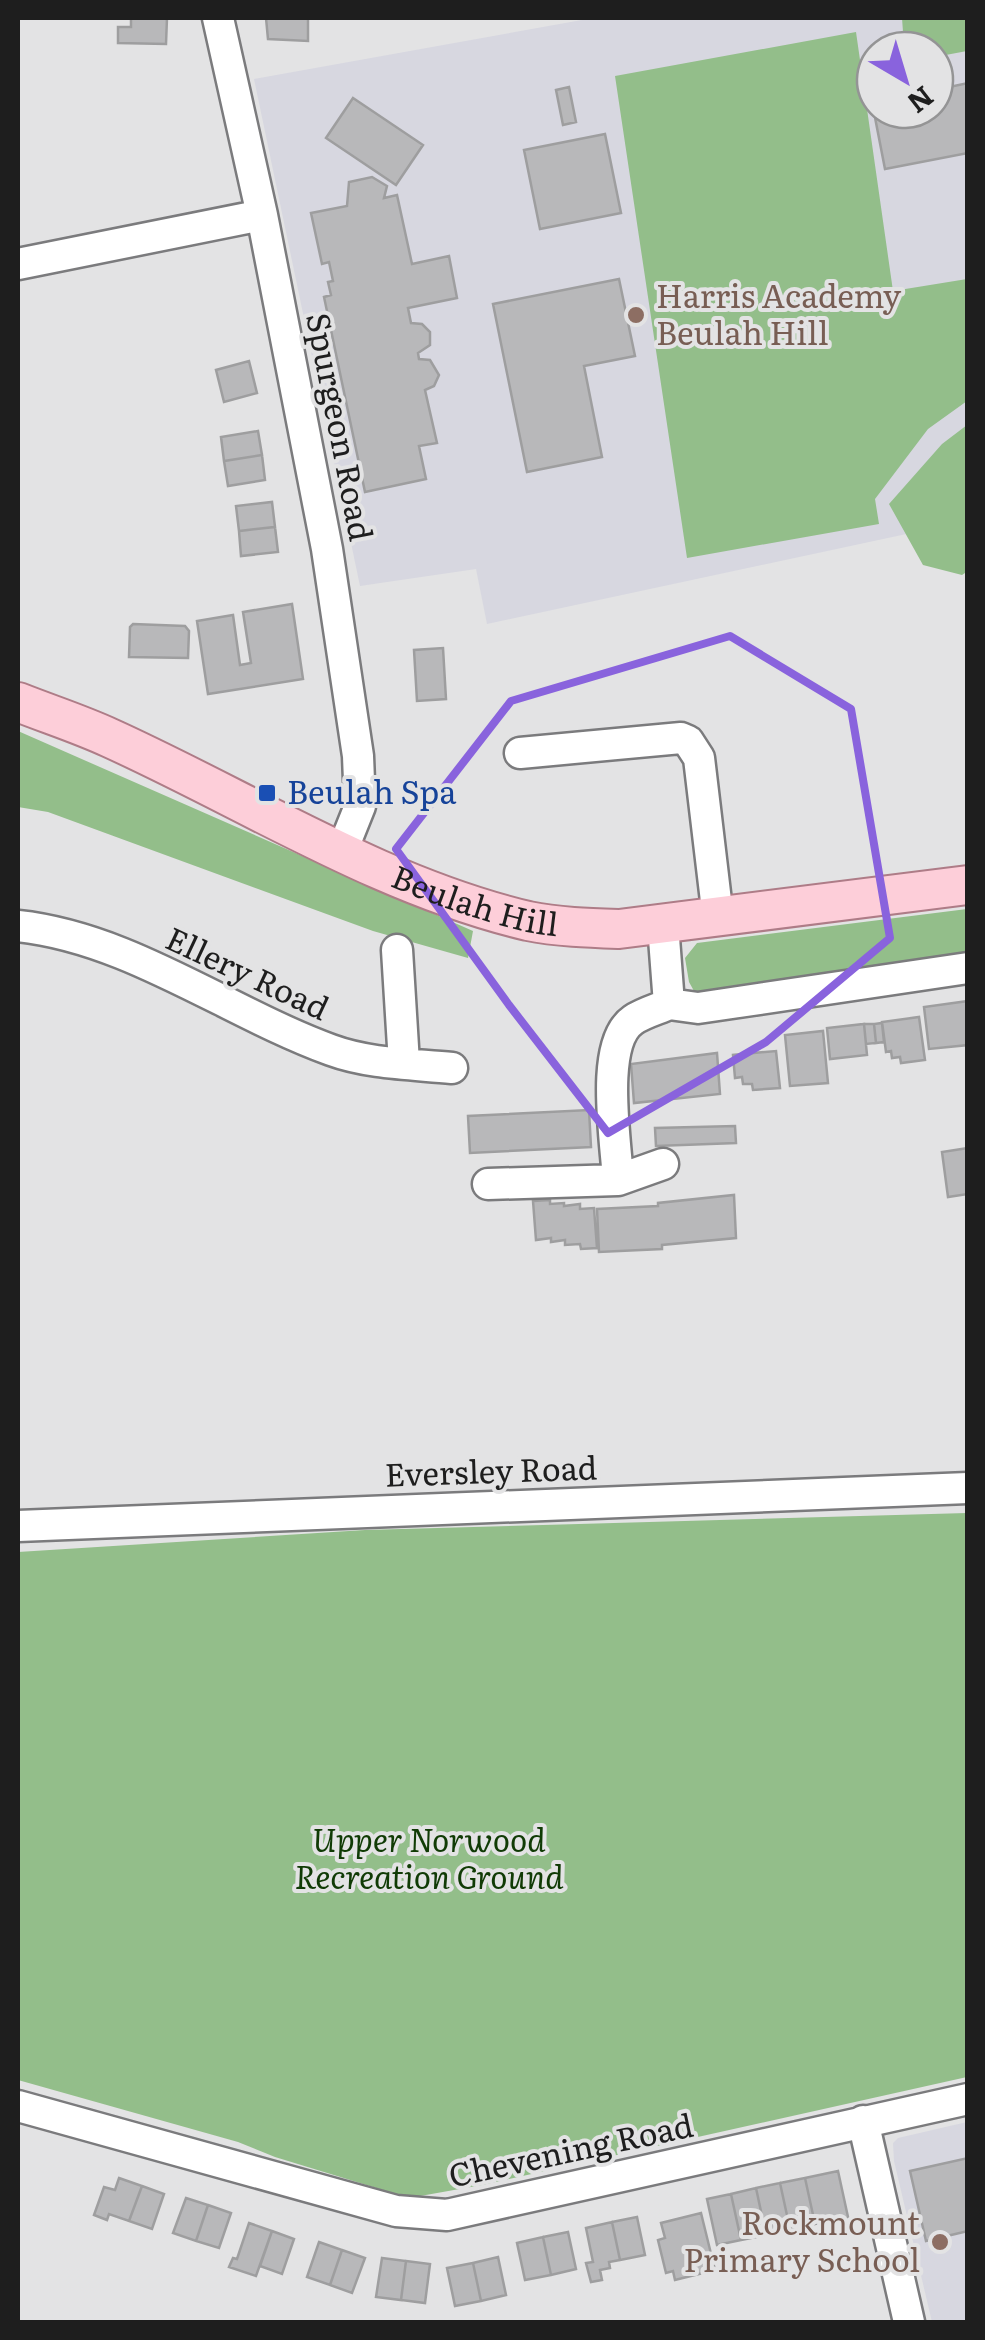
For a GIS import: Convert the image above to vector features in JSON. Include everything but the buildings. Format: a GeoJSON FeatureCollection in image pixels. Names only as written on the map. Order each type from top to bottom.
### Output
{"type":"FeatureCollection","features":[{"type":"Feature","properties":{"kind":"main road","name":"Beulah Hill"},"geometry":{"type":"LineString","coordinates":[[18,702],[108,736],[342,851],[440,892],[530,921],[572,927],[662,925],[968,885]]}},
{"type":"Feature","properties":{"kind":"street","name":"Spurgeon Road"},"geometry":{"type":"LineString","coordinates":[[218,18],[262,215],[327,549],[358,756],[360,806],[342,851]]}},
{"type":"Feature","properties":{"kind":"street"},"geometry":{"type":"LineString","coordinates":[[18,264],[262,215]]}},
{"type":"Feature","properties":{"kind":"street"},"geometry":{"type":"LineString","coordinates":[[520,754],[670,738],[688,741],[699,758],[718,918]]}},
{"type":"Feature","properties":{"kind":"street"},"geometry":{"type":"LineString","coordinates":[[662,925],[669,1004]]}},
{"type":"Feature","properties":{"kind":"street","name":"Ellery Road"},"geometry":{"type":"LineString","coordinates":[[18,926],[69,937],[120,955],[329,1049],[370,1060],[452,1068]]}},
{"type":"Feature","properties":{"kind":"street"},"geometry":{"type":"LineString","coordinates":[[397,950],[404,1063]]}},
{"type":"Feature","properties":{"kind":"street"},"geometry":{"type":"LineString","coordinates":[[618,1180],[612,1056],[618,1036],[632,1020],[669,1004],[698,1008],[968,968]]}},
{"type":"Feature","properties":{"kind":"street"},"geometry":{"type":"LineString","coordinates":[[488,1184],[618,1180],[663,1164]]}},
{"type":"Feature","properties":{"kind":"street","name":"Eversley Road"},"geometry":{"type":"LineString","coordinates":[[18,1526],[968,1488]]}},
{"type":"Feature","properties":{"kind":"street","name":"Chevening Road"},"geometry":{"type":"LineString","coordinates":[[18,2106],[396,2210],[447,2215],[968,2099]]}},
{"type":"Feature","properties":{"kind":"street"},"geometry":{"type":"LineString","coordinates":[[863,2121],[909,2322]]}},
{"type":"Feature","properties":{"kind":"highlighted area"},"geometry":{"type":"Polygon","coordinates":[[[730,636],[851,709],[890,938],[766,1042],[608,1133],[396,849],[511,701],[730,636]]]}},
{"type":"Feature","properties":{"kind":"shaded area","name":"Harris Academy Beulah Hill"},"geometry":{"type":"Polygon","coordinates":[[[593,18],[967,18],[967,521],[487,624],[476,569],[360,586],[254,79],[593,18]]]}},
{"type":"Feature","properties":{"kind":"shaded area","name":"Rockmount Primary School"},"geometry":{"type":"Polygon","coordinates":[[[967,2122],[967,2322],[932,2322],[893,2143],[898,2138],[967,2122]]]}},
{"type":"Feature","properties":{"kind":"green space"},"geometry":{"type":"Polygon","coordinates":[[[902,18],[967,18],[967,51],[955,53],[955,30],[903,30],[902,18]]]}},
{"type":"Feature","properties":{"kind":"green space"},"geometry":{"type":"Polygon","coordinates":[[[855,32],[855,130],[870,130],[893,291],[967,279],[967,401],[928,429],[875,499],[879,524],[687,558],[615,76],[855,32]]]}},
{"type":"Feature","properties":{"kind":"green space"},"geometry":{"type":"Polygon","coordinates":[[[967,425],[968,571],[962,575],[923,565],[889,504],[942,444],[967,425]]]}},
{"type":"Feature","properties":{"kind":"green space"},"geometry":{"type":"Polygon","coordinates":[[[18,731],[473,931],[468,958],[373,931],[48,812],[18,807],[18,731]]]}},
{"type":"Feature","properties":{"kind":"green space"},"geometry":{"type":"Polygon","coordinates":[[[967,909],[967,956],[709,995],[694,991],[689,982],[685,958],[697,943],[967,909]]]}},
{"type":"Feature","properties":{"kind":"green space","name":"Upper Norwood Recreation Ground"},"geometry":{"type":"Polygon","coordinates":[[[967,1513],[967,2077],[409,2198],[238,2142],[18,2080],[18,1552],[365,1530],[967,1513]]]}},
{"type":"Feature","properties":{"kind":"place","name":"Harris Academy Beulah Hill"},"geometry":{"type":"Point","coordinates":[636,315]}},
{"type":"Feature","properties":{"kind":"place","name":"Beulah Spa"},"geometry":{"type":"Point","coordinates":[267,793]}},
{"type":"Feature","properties":{"kind":"place","name":"Rockmount Primary School"},"geometry":{"type":"Point","coordinates":[940,2242]}}]}
